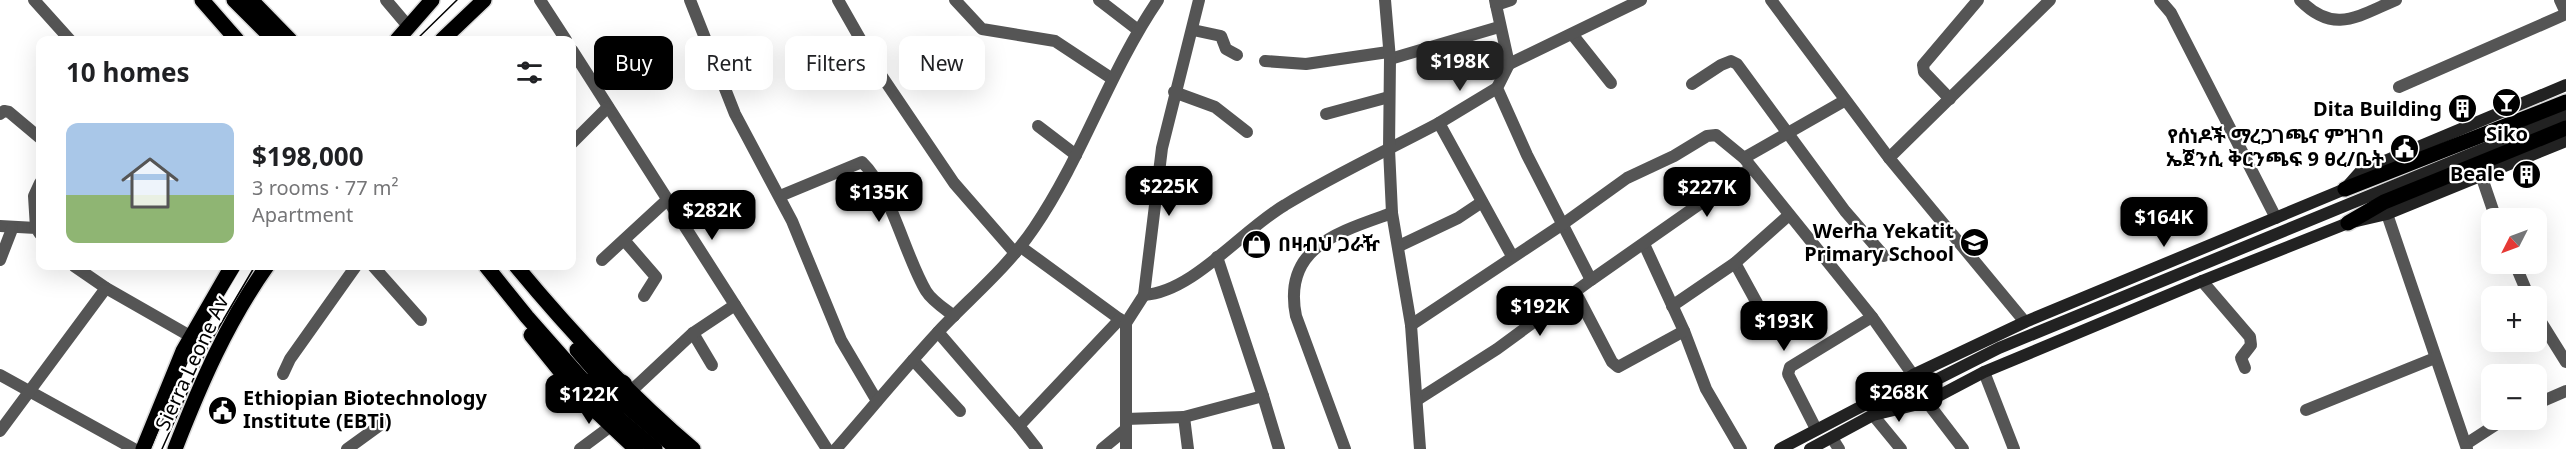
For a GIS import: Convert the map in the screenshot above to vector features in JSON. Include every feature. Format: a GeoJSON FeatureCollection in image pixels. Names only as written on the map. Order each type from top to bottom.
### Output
{"type":"FeatureCollection","features":[{"type":"Feature","properties":{"kind":"main road"},"geometry":{"type":"LineString","coordinates":[[202,0],[234,36]]}},
{"type":"Feature","properties":{"kind":"main road"},"geometry":{"type":"LineString","coordinates":[[214,0],[246,36]]}},
{"type":"Feature","properties":{"kind":"main road"},"geometry":{"type":"LineString","coordinates":[[234,0],[270,36]]}},
{"type":"Feature","properties":{"kind":"main road"},"geometry":{"type":"LineString","coordinates":[[251,0],[286,36]]}},
{"type":"Feature","properties":{"kind":"main road"},"geometry":{"type":"LineString","coordinates":[[400,36],[432,0]]}},
{"type":"Feature","properties":{"kind":"main road"},"geometry":{"type":"LineString","coordinates":[[446,36],[484,0]]}},
{"type":"Feature","properties":{"kind":"main road"},"geometry":{"type":"LineString","coordinates":[[2345,189],[2361,171],[2566,85]]}},
{"type":"Feature","properties":{"kind":"main road"},"geometry":{"type":"LineString","coordinates":[[1780,449],[1866,404],[1913,375],[2025,322],[2345,189],[2566,102]]}},
{"type":"Feature","properties":{"kind":"main road"},"geometry":{"type":"LineString","coordinates":[[1810,449],[1906,395],[1999,348],[2566,115]]}},
{"type":"Feature","properties":{"kind":"main road"},"geometry":{"type":"LineString","coordinates":[[1873,415],[1927,402],[1984,372],[2348,223],[2384,202],[2566,128]]}},
{"type":"Feature","properties":{"kind":"main road"},"geometry":{"type":"LineString","coordinates":[[2348,223],[2387,214],[2566,141]]}},
{"type":"Feature","properties":{"kind":"main road","name":"Sierra Leone Av"},"geometry":{"type":"LineString","coordinates":[[142,449],[190,336],[230,270]]}},
{"type":"Feature","properties":{"kind":"main road","name":"Sierra Leone Av"},"geometry":{"type":"LineString","coordinates":[[175,449],[218,349],[236,314],[264,270]]}},
{"type":"Feature","properties":{"kind":"main road"},"geometry":{"type":"LineString","coordinates":[[477,270],[561,374],[636,449]]}},
{"type":"Feature","properties":{"kind":"main road"},"geometry":{"type":"LineString","coordinates":[[489,270],[527,317],[611,411],[655,449]]}},
{"type":"Feature","properties":{"kind":"main road"},"geometry":{"type":"LineString","coordinates":[[508,270],[622,402],[676,449]]}},
{"type":"Feature","properties":{"kind":"main road"},"geometry":{"type":"LineString","coordinates":[[519,270],[552,311],[630,392],[693,449]]}},
{"type":"Feature","properties":{"kind":"main road"},"geometry":{"type":"LineString","coordinates":[[1866,404],[1906,395]]}},
{"type":"Feature","properties":{"kind":"street"},"geometry":{"type":"LineString","coordinates":[[34,0],[66,36]]}},
{"type":"Feature","properties":{"kind":"street"},"geometry":{"type":"LineString","coordinates":[[386,0],[408,26]]}},
{"type":"Feature","properties":{"kind":"street"},"geometry":{"type":"LineString","coordinates":[[540,0],[563,36]]}},
{"type":"Feature","properties":{"kind":"street"},"geometry":{"type":"LineString","coordinates":[[690,0],[735,114],[780,196],[841,340],[877,401]]}},
{"type":"Feature","properties":{"kind":"street"},"geometry":{"type":"LineString","coordinates":[[838,0],[879,72],[954,183],[1018,250],[1123,321]]}},
{"type":"Feature","properties":{"kind":"street"},"geometry":{"type":"LineString","coordinates":[[955,0],[982,29],[1054,41],[1111,78]]}},
{"type":"Feature","properties":{"kind":"street"},"geometry":{"type":"LineString","coordinates":[[1099,0],[1137,30]]}},
{"type":"Feature","properties":{"kind":"street"},"geometry":{"type":"LineString","coordinates":[[836,449],[938,332],[1018,250],[1076,155],[1111,78],[1137,30],[1158,0]]}},
{"type":"Feature","properties":{"kind":"street"},"geometry":{"type":"LineString","coordinates":[[1019,426],[1123,321],[1144,295],[1162,148],[1174,92],[1193,30],[1199,0]]}},
{"type":"Feature","properties":{"kind":"street"},"geometry":{"type":"LineString","coordinates":[[1385,0],[1389,56],[1392,213],[1411,325],[1420,449]]}},
{"type":"Feature","properties":{"kind":"street"},"geometry":{"type":"LineString","coordinates":[[1509,64],[1495,3],[1511,0]]}},
{"type":"Feature","properties":{"kind":"street"},"geometry":{"type":"LineString","coordinates":[[1144,295],[1168,291],[1217,257],[1284,205],[1439,123],[1497,88],[1509,64],[1641,0]]}},
{"type":"Feature","properties":{"kind":"street"},"geometry":{"type":"LineString","coordinates":[[1771,0],[1844,101],[2025,322]]}},
{"type":"Feature","properties":{"kind":"street"},"geometry":{"type":"LineString","coordinates":[[1950,99],[1924,72],[1923,65],[1978,0]]}},
{"type":"Feature","properties":{"kind":"street"},"geometry":{"type":"LineString","coordinates":[[1889,158],[2050,0]]}},
{"type":"Feature","properties":{"kind":"street"},"geometry":{"type":"LineString","coordinates":[[2160,0],[2170,13],[2276,218]]}},
{"type":"Feature","properties":{"kind":"street"},"geometry":{"type":"LineString","coordinates":[[2300,0],[2310,10],[2326,19],[2345,21],[2396,0]]}},
{"type":"Feature","properties":{"kind":"street"},"geometry":{"type":"LineString","coordinates":[[2399,87],[2566,13],[2560,0]]}},
{"type":"Feature","properties":{"kind":"street"},"geometry":{"type":"LineString","coordinates":[[1264,61],[1306,64],[1389,56],[1499,27]]}},
{"type":"Feature","properties":{"kind":"street"},"geometry":{"type":"LineString","coordinates":[[1193,30],[1221,36],[1226,49],[1237,55]]}},
{"type":"Feature","properties":{"kind":"street"},"geometry":{"type":"LineString","coordinates":[[1572,34],[1611,83]]}},
{"type":"Feature","properties":{"kind":"street"},"geometry":{"type":"LineString","coordinates":[[576,56],[827,449]]}},
{"type":"Feature","properties":{"kind":"street"},"geometry":{"type":"LineString","coordinates":[[1692,84],[1721,65],[1731,62],[1737,64],[1786,134],[1845,211],[1884,256]]}},
{"type":"Feature","properties":{"kind":"street"},"geometry":{"type":"LineString","coordinates":[[1497,88],[1527,155],[1591,280]]}},
{"type":"Feature","properties":{"kind":"street"},"geometry":{"type":"LineString","coordinates":[[1174,92],[1206,102],[1247,132]]}},
{"type":"Feature","properties":{"kind":"street"},"geometry":{"type":"LineString","coordinates":[[1326,114],[1389,97]]}},
{"type":"Feature","properties":{"kind":"street"},"geometry":{"type":"LineString","coordinates":[[1744,158],[1844,101]]}},
{"type":"Feature","properties":{"kind":"street"},"geometry":{"type":"LineString","coordinates":[[576,139],[608,107]]}},
{"type":"Feature","properties":{"kind":"street"},"geometry":{"type":"LineString","coordinates":[[0,114],[4,111],[9,112],[36,135]]}},
{"type":"Feature","properties":{"kind":"street"},"geometry":{"type":"LineString","coordinates":[[1439,123],[1512,256]]}},
{"type":"Feature","properties":{"kind":"street"},"geometry":{"type":"LineString","coordinates":[[1038,126],[1076,155]]}},
{"type":"Feature","properties":{"kind":"street"},"geometry":{"type":"LineString","coordinates":[[1411,325],[1563,224],[1627,178],[1674,156],[1707,136],[1716,135],[1724,139],[1744,158],[1872,317],[1913,375]]}},
{"type":"Feature","properties":{"kind":"street"},"geometry":{"type":"LineString","coordinates":[[780,196],[862,162],[872,175],[926,291],[954,316]]}},
{"type":"Feature","properties":{"kind":"street"},"geometry":{"type":"LineString","coordinates":[[1417,400],[1456,378],[1751,168]]}},
{"type":"Feature","properties":{"kind":"street"},"geometry":{"type":"LineString","coordinates":[[2481,175],[2492,208]]}},
{"type":"Feature","properties":{"kind":"street"},"geometry":{"type":"LineString","coordinates":[[36,192],[34,196],[36,214]]}},
{"type":"Feature","properties":{"kind":"street"},"geometry":{"type":"LineString","coordinates":[[602,260],[668,200]]}},
{"type":"Feature","properties":{"kind":"street"},"geometry":{"type":"LineString","coordinates":[[1399,246],[1458,218],[1482,202]]}},
{"type":"Feature","properties":{"kind":"street"},"geometry":{"type":"LineString","coordinates":[[1345,449],[1296,316],[1292,300],[1294,279],[1300,264],[1310,252],[1333,237],[1392,213]]}},
{"type":"Feature","properties":{"kind":"street"},"geometry":{"type":"LineString","coordinates":[[2387,214],[2467,446],[2489,430]]}},
{"type":"Feature","properties":{"kind":"street"},"geometry":{"type":"LineString","coordinates":[[1672,306],[1735,263],[1789,215]]}},
{"type":"Feature","properties":{"kind":"street"},"geometry":{"type":"LineString","coordinates":[[0,260],[6,227],[36,231]]}},
{"type":"Feature","properties":{"kind":"street"},"geometry":{"type":"LineString","coordinates":[[624,240],[656,277],[644,296]]}},
{"type":"Feature","properties":{"kind":"street"},"geometry":{"type":"LineString","coordinates":[[1644,244],[1684,331],[1706,389],[1741,449]]}},
{"type":"Feature","properties":{"kind":"street"},"geometry":{"type":"LineString","coordinates":[[1217,257],[1279,449]]}},
{"type":"Feature","properties":{"kind":"street"},"geometry":{"type":"LineString","coordinates":[[1735,263],[1758,305]]}},
{"type":"Feature","properties":{"kind":"street"},"geometry":{"type":"LineString","coordinates":[[80,270],[106,288],[190,336]]}},
{"type":"Feature","properties":{"kind":"street"},"geometry":{"type":"LineString","coordinates":[[283,374],[290,359],[353,270]]}},
{"type":"Feature","properties":{"kind":"street"},"geometry":{"type":"LineString","coordinates":[[377,270],[421,320]]}},
{"type":"Feature","properties":{"kind":"street"},"geometry":{"type":"LineString","coordinates":[[2202,281],[2250,337],[2251,345],[2241,358],[2245,368]]}},
{"type":"Feature","properties":{"kind":"street"},"geometry":{"type":"LineString","coordinates":[[0,431],[106,288]]}},
{"type":"Feature","properties":{"kind":"street"},"geometry":{"type":"LineString","coordinates":[[1576,293],[1612,362],[1618,367],[1684,331]]}},
{"type":"Feature","properties":{"kind":"street"},"geometry":{"type":"LineString","coordinates":[[630,392],[693,333],[735,305]]}},
{"type":"Feature","properties":{"kind":"street"},"geometry":{"type":"LineString","coordinates":[[1816,429],[1788,374],[1790,367],[1872,317]]}},
{"type":"Feature","properties":{"kind":"street"},"geometry":{"type":"LineString","coordinates":[[1123,321],[1126,449]]}},
{"type":"Feature","properties":{"kind":"street"},"geometry":{"type":"LineString","coordinates":[[938,332],[1037,449]]}},
{"type":"Feature","properties":{"kind":"street"},"geometry":{"type":"LineString","coordinates":[[2547,332],[2566,362]]}},
{"type":"Feature","properties":{"kind":"street"},"geometry":{"type":"LineString","coordinates":[[693,333],[712,365]]}},
{"type":"Feature","properties":{"kind":"street"},"geometry":{"type":"LineString","coordinates":[[2306,410],[2435,358]]}},
{"type":"Feature","properties":{"kind":"street"},"geometry":{"type":"LineString","coordinates":[[914,360],[960,411]]}},
{"type":"Feature","properties":{"kind":"street"},"geometry":{"type":"LineString","coordinates":[[1984,372],[2014,449]]}},
{"type":"Feature","properties":{"kind":"street"},"geometry":{"type":"LineString","coordinates":[[0,375],[134,449]]}},
{"type":"Feature","properties":{"kind":"street"},"geometry":{"type":"LineString","coordinates":[[2547,399],[2566,391]]}},
{"type":"Feature","properties":{"kind":"street"},"geometry":{"type":"LineString","coordinates":[[1102,449],[1126,424],[1184,417],[1263,396]]}},
{"type":"Feature","properties":{"kind":"street"},"geometry":{"type":"LineString","coordinates":[[1927,402],[1964,449]]}},
{"type":"Feature","properties":{"kind":"street"},"geometry":{"type":"LineString","coordinates":[[1873,415],[1901,449]]}},
{"type":"Feature","properties":{"kind":"street"},"geometry":{"type":"LineString","coordinates":[[1184,417],[1188,449]]}},
{"type":"Feature","properties":{"kind":"street"},"geometry":{"type":"LineString","coordinates":[[347,449],[383,423]]}},
{"type":"Feature","properties":{"kind":"street"},"geometry":{"type":"LineString","coordinates":[[580,449],[611,426]]}},
{"type":"Feature","properties":{"kind":"street"},"geometry":{"type":"LineString","coordinates":[[1832,438],[1839,449]]}},
{"type":"Feature","properties":{"kind":"tram line"},"geometry":{"type":"LineString","coordinates":[[420,36],[457,0]]}},
{"type":"Feature","properties":{"kind":"tram line"},"geometry":{"type":"LineString","coordinates":[[150,449],[197,339],[239,270]]}},
{"type":"Feature","properties":{"kind":"tram line"},"geometry":{"type":"LineString","coordinates":[[162,449],[209,344],[253,270]]}},
{"type":"Feature","properties":{"kind":"place","name":"Siko"},"geometry":{"type":"Point","coordinates":[2507,103]}},
{"type":"Feature","properties":{"kind":"place","name":"Dita Building"},"geometry":{"type":"Point","coordinates":[2463,109]}},
{"type":"Feature","properties":{"kind":"place","name":"የሰነዶች ማረጋገጫና ምዝገባ ኤጀንሲ ቅርንጫፍ 9 ፀረ/ቤት"},"geometry":{"type":"Point","coordinates":[2405,148]}},
{"type":"Feature","properties":{"kind":"place","name":"Beale"},"geometry":{"type":"Point","coordinates":[2526,174]}},
{"type":"Feature","properties":{"kind":"place","name":"Werha Yekatit Primary School"},"geometry":{"type":"Point","coordinates":[1975,242]}},
{"type":"Feature","properties":{"kind":"place","name":"በዛብህ ጋራዥ"},"geometry":{"type":"Point","coordinates":[1257,244]}},
{"type":"Feature","properties":{"kind":"place","name":"Ethiopian Biotechnology Institute (EBTi)"},"geometry":{"type":"Point","coordinates":[222,410]}}]}
